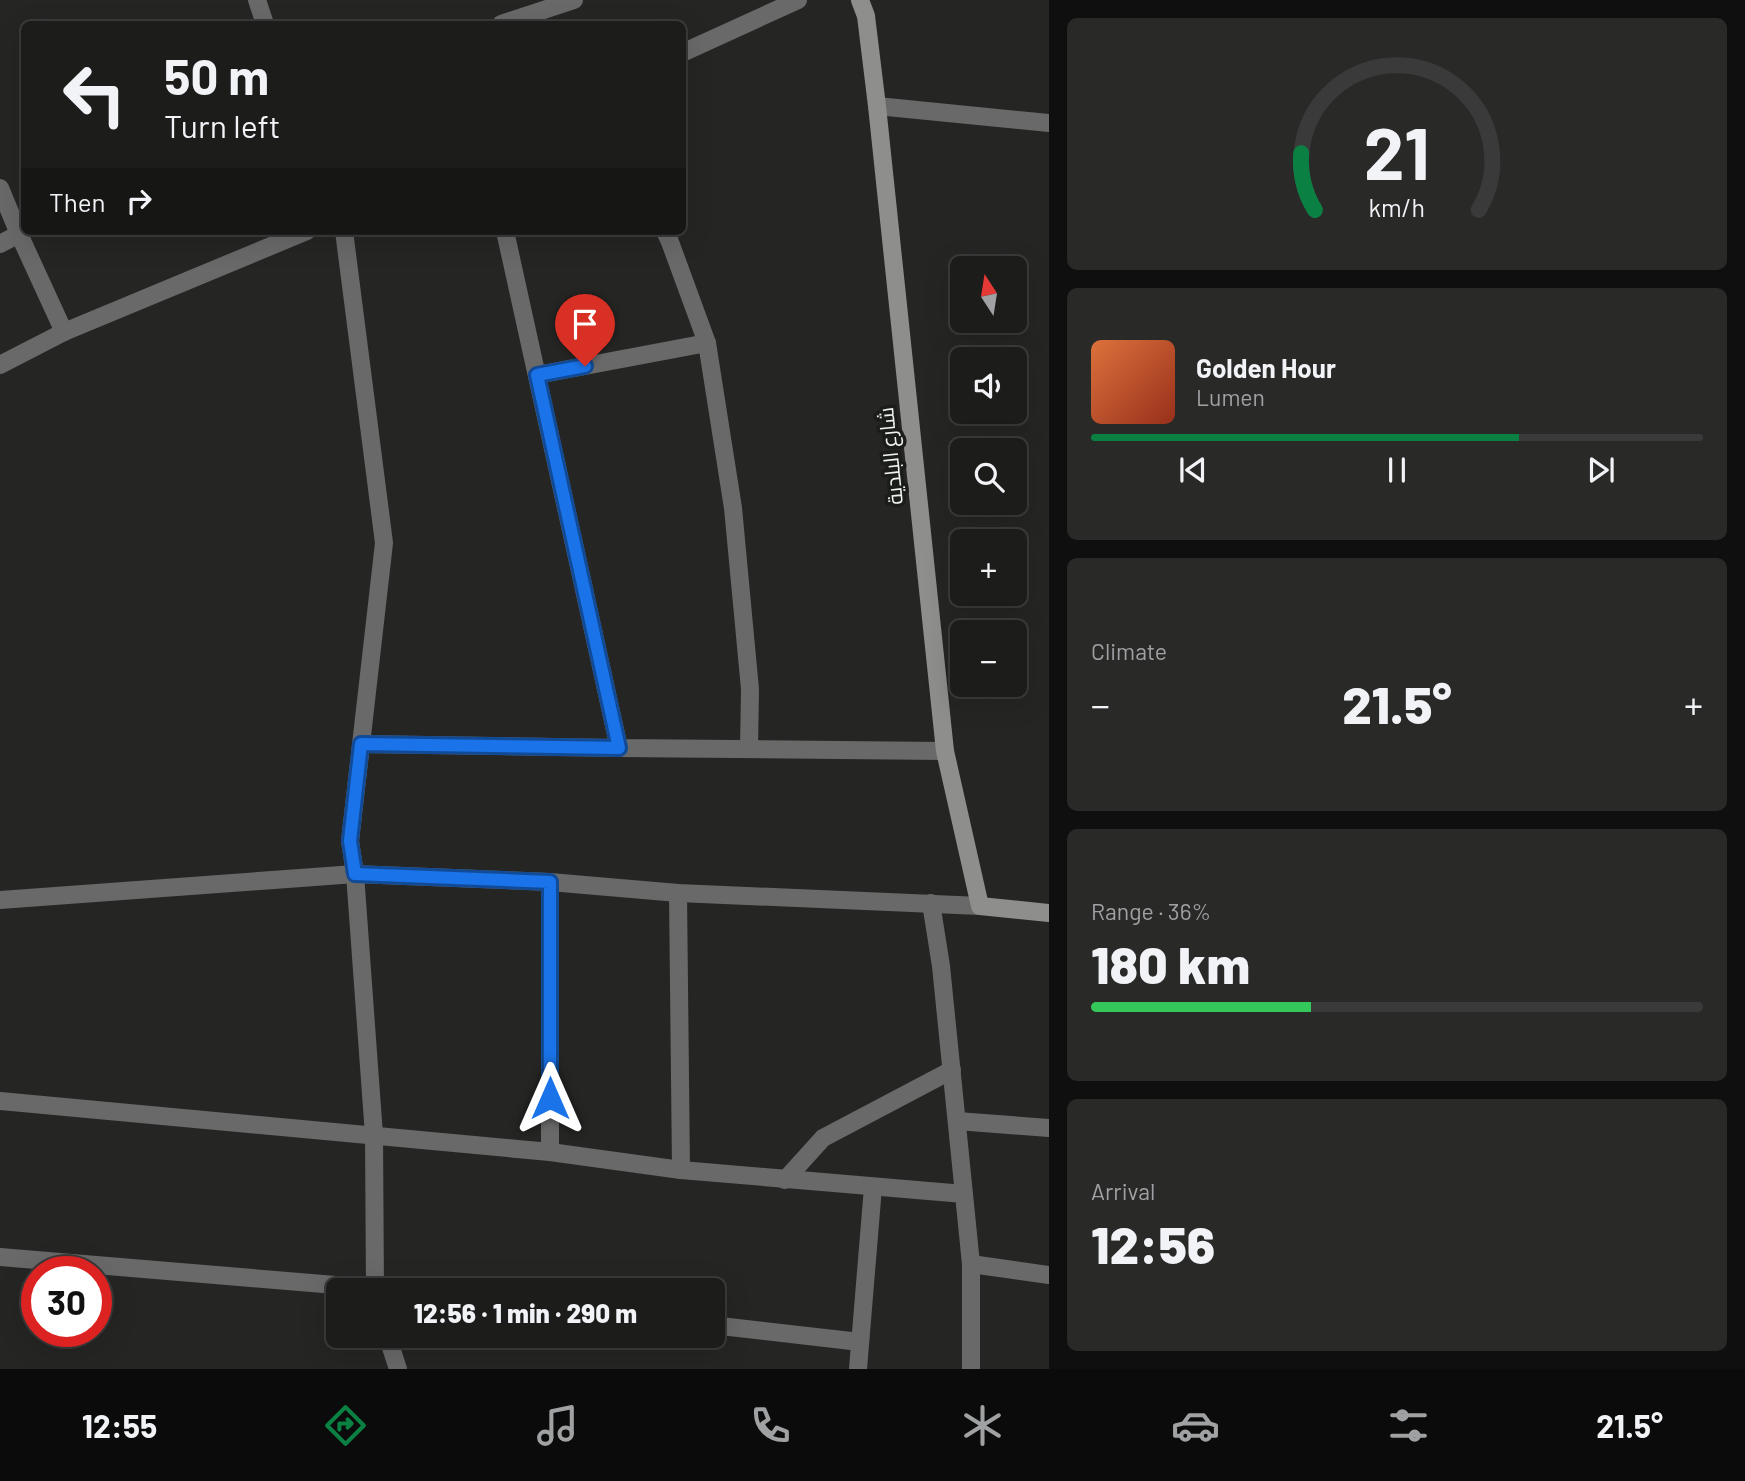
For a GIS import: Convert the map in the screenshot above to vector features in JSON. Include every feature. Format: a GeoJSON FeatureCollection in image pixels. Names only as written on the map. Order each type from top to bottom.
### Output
{"type":"FeatureCollection","features":[{"type":"Feature","properties":{"kind":"main road","name":"شارع البلدية"},"geometry":{"type":"LineString","coordinates":[[860,0],[866,16],[877,106],[945,751],[979,906]]}},
{"type":"Feature","properties":{"kind":"main road"},"geometry":{"type":"LineString","coordinates":[[979,906],[1048,913]]}},
{"type":"Feature","properties":{"kind":"street"},"geometry":{"type":"LineString","coordinates":[[257,0],[264,21]]}},
{"type":"Feature","properties":{"kind":"street"},"geometry":{"type":"LineString","coordinates":[[510,21],[574,0]]}},
{"type":"Feature","properties":{"kind":"street"},"geometry":{"type":"LineString","coordinates":[[686,51],[798,0]]}},
{"type":"Feature","properties":{"kind":"street"},"geometry":{"type":"LineString","coordinates":[[877,106],[1048,123]]}},
{"type":"Feature","properties":{"kind":"street"},"geometry":{"type":"LineString","coordinates":[[0,188],[64,332]]}},
{"type":"Feature","properties":{"kind":"street"},"geometry":{"type":"LineString","coordinates":[[0,244],[19,234]]}},
{"type":"Feature","properties":{"kind":"street"},"geometry":{"type":"LineString","coordinates":[[0,365],[64,332],[297,235]]}},
{"type":"Feature","properties":{"kind":"street"},"geometry":{"type":"LineString","coordinates":[[345,235],[384,543],[350,841],[355,874],[374,1135],[374,1278]]}},
{"type":"Feature","properties":{"kind":"street"},"geometry":{"type":"LineString","coordinates":[[506,235],[619,748]]}},
{"type":"Feature","properties":{"kind":"street"},"geometry":{"type":"LineString","coordinates":[[667,235],[707,343],[733,508],[750,689],[749,749]]}},
{"type":"Feature","properties":{"kind":"street"},"geometry":{"type":"LineString","coordinates":[[537,375],[707,343]]}},
{"type":"Feature","properties":{"kind":"street"},"geometry":{"type":"LineString","coordinates":[[361,744],[945,751]]}},
{"type":"Feature","properties":{"kind":"street"},"geometry":{"type":"LineString","coordinates":[[0,900],[355,874],[550,882],[678,893],[979,906]]}},
{"type":"Feature","properties":{"kind":"street"},"geometry":{"type":"LineString","coordinates":[[550,882],[550,1152]]}},
{"type":"Feature","properties":{"kind":"street"},"geometry":{"type":"LineString","coordinates":[[678,893],[681,1170]]}},
{"type":"Feature","properties":{"kind":"street"},"geometry":{"type":"LineString","coordinates":[[932,903],[971,1264],[971,1369]]}},
{"type":"Feature","properties":{"kind":"street"},"geometry":{"type":"LineString","coordinates":[[785,1180],[823,1138],[952,1070]]}},
{"type":"Feature","properties":{"kind":"street"},"geometry":{"type":"LineString","coordinates":[[0,1101],[550,1152],[681,1170],[964,1194]]}},
{"type":"Feature","properties":{"kind":"street"},"geometry":{"type":"LineString","coordinates":[[957,1121],[1048,1128]]}},
{"type":"Feature","properties":{"kind":"street"},"geometry":{"type":"LineString","coordinates":[[858,1369],[873,1187]]}},
{"type":"Feature","properties":{"kind":"street"},"geometry":{"type":"LineString","coordinates":[[0,1257],[326,1285]]}},
{"type":"Feature","properties":{"kind":"street"},"geometry":{"type":"LineString","coordinates":[[971,1264],[1048,1275]]}},
{"type":"Feature","properties":{"kind":"street"},"geometry":{"type":"LineString","coordinates":[[725,1326],[860,1342]]}},
{"type":"Feature","properties":{"kind":"street"},"geometry":{"type":"LineString","coordinates":[[391,1348],[398,1369]]}},
{"type":"Feature","properties":{"kind":"route"},"geometry":{"type":"LineString","coordinates":[[550,1098],[550,882],[355,874],[350,841],[361,744],[619,748],[537,375],[585,366]]}}]}
